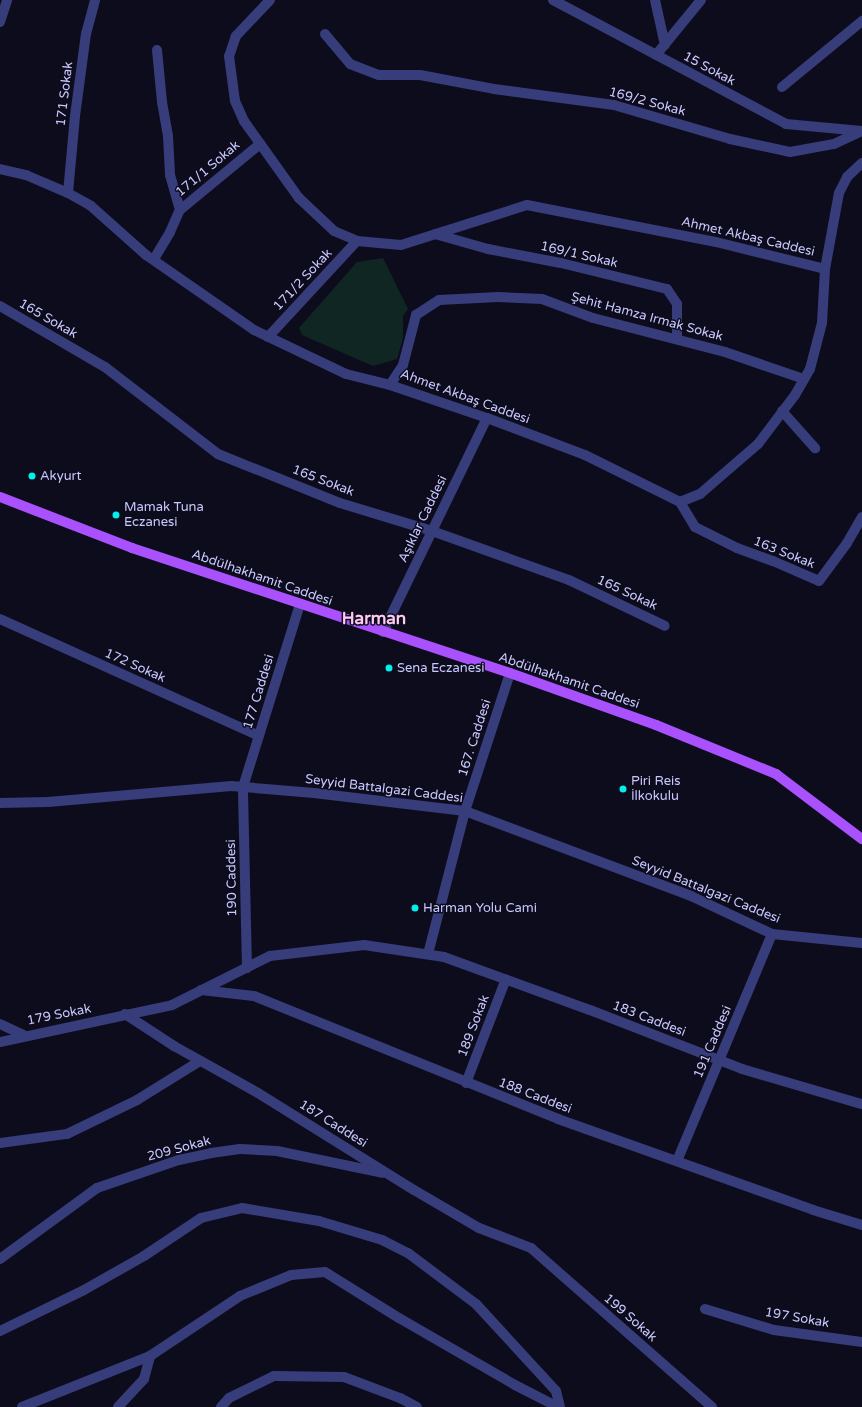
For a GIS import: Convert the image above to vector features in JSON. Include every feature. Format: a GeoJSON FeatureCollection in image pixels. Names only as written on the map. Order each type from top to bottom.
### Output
{"type":"FeatureCollection","features":[{"type":"Feature","properties":{"kind":"main road","name":"Abdülhakhamit Caddesi"},"geometry":{"type":"LineString","coordinates":[[0,497],[132,548],[510,674],[656,725],[776,774],[862,839]]}},
{"type":"Feature","properties":{"kind":"street"},"geometry":{"type":"LineString","coordinates":[[0,22],[7,0]]}},
{"type":"Feature","properties":{"kind":"street","name":"171 Sokak"},"geometry":{"type":"LineString","coordinates":[[68,193],[75,116],[85,42],[96,0]]}},
{"type":"Feature","properties":{"kind":"street","name":"Ahmet Akbaş Caddesi"},"geometry":{"type":"LineString","coordinates":[[0,170],[26,175],[68,193],[91,206],[146,255],[154,259],[254,330],[268,337],[346,374],[390,385],[487,418],[585,456],[680,502],[700,494],[758,444],[804,379],[814,356],[822,323],[825,269],[716,242],[526,205],[401,245],[357,242],[334,231],[299,198],[244,121],[235,101],[229,56],[236,36],[270,0]]}},
{"type":"Feature","properties":{"kind":"street","name":"15 Sokak"},"geometry":{"type":"LineString","coordinates":[[553,0],[786,124],[862,131]]}},
{"type":"Feature","properties":{"kind":"street"},"geometry":{"type":"LineString","coordinates":[[655,0],[665,44]]}},
{"type":"Feature","properties":{"kind":"street"},"geometry":{"type":"LineString","coordinates":[[656,55],[701,0]]}},
{"type":"Feature","properties":{"kind":"street"},"geometry":{"type":"LineString","coordinates":[[782,87],[862,21]]}},
{"type":"Feature","properties":{"kind":"street","name":"169/2 Sokak"},"geometry":{"type":"LineString","coordinates":[[325,34],[350,64],[379,75],[420,75],[494,89],[614,105],[730,139],[790,152],[834,144],[862,131]]}},
{"type":"Feature","properties":{"kind":"street"},"geometry":{"type":"LineString","coordinates":[[158,50],[162,102],[168,136],[170,175],[180,210]]}},
{"type":"Feature","properties":{"kind":"street","name":"171/1 Sokak"},"geometry":{"type":"LineString","coordinates":[[154,259],[170,232],[180,210],[260,144]]}},
{"type":"Feature","properties":{"kind":"street"},"geometry":{"type":"LineString","coordinates":[[825,269],[841,188],[847,177],[862,163]]}},
{"type":"Feature","properties":{"kind":"street","name":"169/1 Sokak"},"geometry":{"type":"LineString","coordinates":[[435,234],[488,249],[561,263],[667,289],[677,304],[677,339]]}},
{"type":"Feature","properties":{"kind":"street","name":"171/2 Sokak"},"geometry":{"type":"LineString","coordinates":[[268,337],[357,242]]}},
{"type":"Feature","properties":{"kind":"street","name":"Şehit Hamza Irmak Sokak"},"geometry":{"type":"LineString","coordinates":[[390,385],[403,365],[416,315],[439,300],[498,297],[542,300],[592,318],[725,352],[804,379]]}},
{"type":"Feature","properties":{"kind":"street","name":"165 Sokak"},"geometry":{"type":"LineString","coordinates":[[0,306],[106,367],[218,454],[340,503],[432,531],[569,580],[665,626]]}},
{"type":"Feature","properties":{"kind":"street"},"geometry":{"type":"LineString","coordinates":[[782,411],[815,448]]}},
{"type":"Feature","properties":{"kind":"street","name":"Aşıklar Caddesi"},"geometry":{"type":"LineString","coordinates":[[383,632],[487,418]]}},
{"type":"Feature","properties":{"kind":"street","name":"163 Sokak"},"geometry":{"type":"LineString","coordinates":[[680,502],[695,527],[737,548],[773,561],[819,581],[847,543],[862,517]]}},
{"type":"Feature","properties":{"kind":"street","name":"177 Caddesi"},"geometry":{"type":"LineString","coordinates":[[243,787],[300,604]]}},
{"type":"Feature","properties":{"kind":"street","name":"172 Sokak"},"geometry":{"type":"LineString","coordinates":[[0,619],[259,736]]}},
{"type":"Feature","properties":{"kind":"street","name":"167. Caddesi"},"geometry":{"type":"LineString","coordinates":[[428,954],[465,810],[510,674]]}},
{"type":"Feature","properties":{"kind":"street","name":"Seyyid Battalgazi Caddesi"},"geometry":{"type":"LineString","coordinates":[[0,803],[48,802],[231,786],[314,793],[465,810],[691,896],[772,934],[862,943]]}},
{"type":"Feature","properties":{"kind":"street","name":"190 Caddesi"},"geometry":{"type":"LineString","coordinates":[[243,787],[247,968]]}},
{"type":"Feature","properties":{"kind":"street","name":"191 Caddesi"},"geometry":{"type":"LineString","coordinates":[[677,1161],[772,934]]}},
{"type":"Feature","properties":{"kind":"street","name":"183 Caddesi"},"geometry":{"type":"LineString","coordinates":[[247,968],[270,956],[364,945],[444,956],[742,1070],[862,1104]]}},
{"type":"Feature","properties":{"kind":"street","name":"179 Sokak"},"geometry":{"type":"LineString","coordinates":[[0,1024],[24,1036],[172,1005],[247,968]]}},
{"type":"Feature","properties":{"kind":"street","name":"189 Sokak"},"geometry":{"type":"LineString","coordinates":[[466,1083],[506,979]]}},
{"type":"Feature","properties":{"kind":"street","name":"188 Caddesi"},"geometry":{"type":"LineString","coordinates":[[201,990],[254,996],[558,1119],[813,1210],[862,1225]]}},
{"type":"Feature","properties":{"kind":"street","name":"187 Caddesi"},"geometry":{"type":"LineString","coordinates":[[125,1014],[174,1046],[258,1093],[388,1174],[479,1228],[531,1248]]}},
{"type":"Feature","properties":{"kind":"street"},"geometry":{"type":"LineString","coordinates":[[0,1042],[24,1036]]}},
{"type":"Feature","properties":{"kind":"street"},"geometry":{"type":"LineString","coordinates":[[0,1143],[67,1134],[137,1100],[200,1061]]}},
{"type":"Feature","properties":{"kind":"street","name":"209 Sokak"},"geometry":{"type":"LineString","coordinates":[[0,1259],[97,1188],[179,1160],[211,1153],[240,1149],[277,1151],[388,1174]]}},
{"type":"Feature","properties":{"kind":"street"},"geometry":{"type":"LineString","coordinates":[[0,1331],[84,1290],[144,1256],[201,1218],[242,1208],[319,1221],[382,1240],[408,1253],[476,1304],[556,1391],[559,1407]]}},
{"type":"Feature","properties":{"kind":"street","name":"199 Sokak"},"geometry":{"type":"LineString","coordinates":[[531,1248],[712,1407]]}},
{"type":"Feature","properties":{"kind":"street"},"geometry":{"type":"LineString","coordinates":[[22,1407],[150,1356],[240,1296],[291,1275],[325,1272],[413,1326],[515,1385],[559,1407]]}},
{"type":"Feature","properties":{"kind":"street","name":"197 Sokak"},"geometry":{"type":"LineString","coordinates":[[705,1309],[774,1330],[862,1342]]}},
{"type":"Feature","properties":{"kind":"street"},"geometry":{"type":"LineString","coordinates":[[118,1407],[144,1379],[150,1356]]}},
{"type":"Feature","properties":{"kind":"street"},"geometry":{"type":"LineString","coordinates":[[221,1407],[229,1398],[274,1376],[344,1376],[400,1398],[416,1407]]}},
{"type":"Feature","properties":{"kind":"green space"},"geometry":{"type":"Polygon","coordinates":[[[383,258],[408,309],[403,316],[403,338],[397,359],[373,366],[302,335],[299,328],[357,262],[383,258]]]}},
{"type":"Feature","properties":{"kind":"place","name":"Akyurt"},"geometry":{"type":"Point","coordinates":[32,476]}},
{"type":"Feature","properties":{"kind":"place","name":"Mamak Tuna Eczanesi"},"geometry":{"type":"Point","coordinates":[116,515]}},
{"type":"Feature","properties":{"kind":"place","name":"Sena Eczanesi"},"geometry":{"type":"Point","coordinates":[389,668]}},
{"type":"Feature","properties":{"kind":"place","name":"Piri Reis İlkokulu"},"geometry":{"type":"Point","coordinates":[623,789]}},
{"type":"Feature","properties":{"kind":"place","name":"Harman Yolu Cami"},"geometry":{"type":"Point","coordinates":[415,908]}},
{"type":"Feature","properties":{"kind":"district","name":"Harman"},"geometry":{"type":"Point","coordinates":[374,619]}}]}
